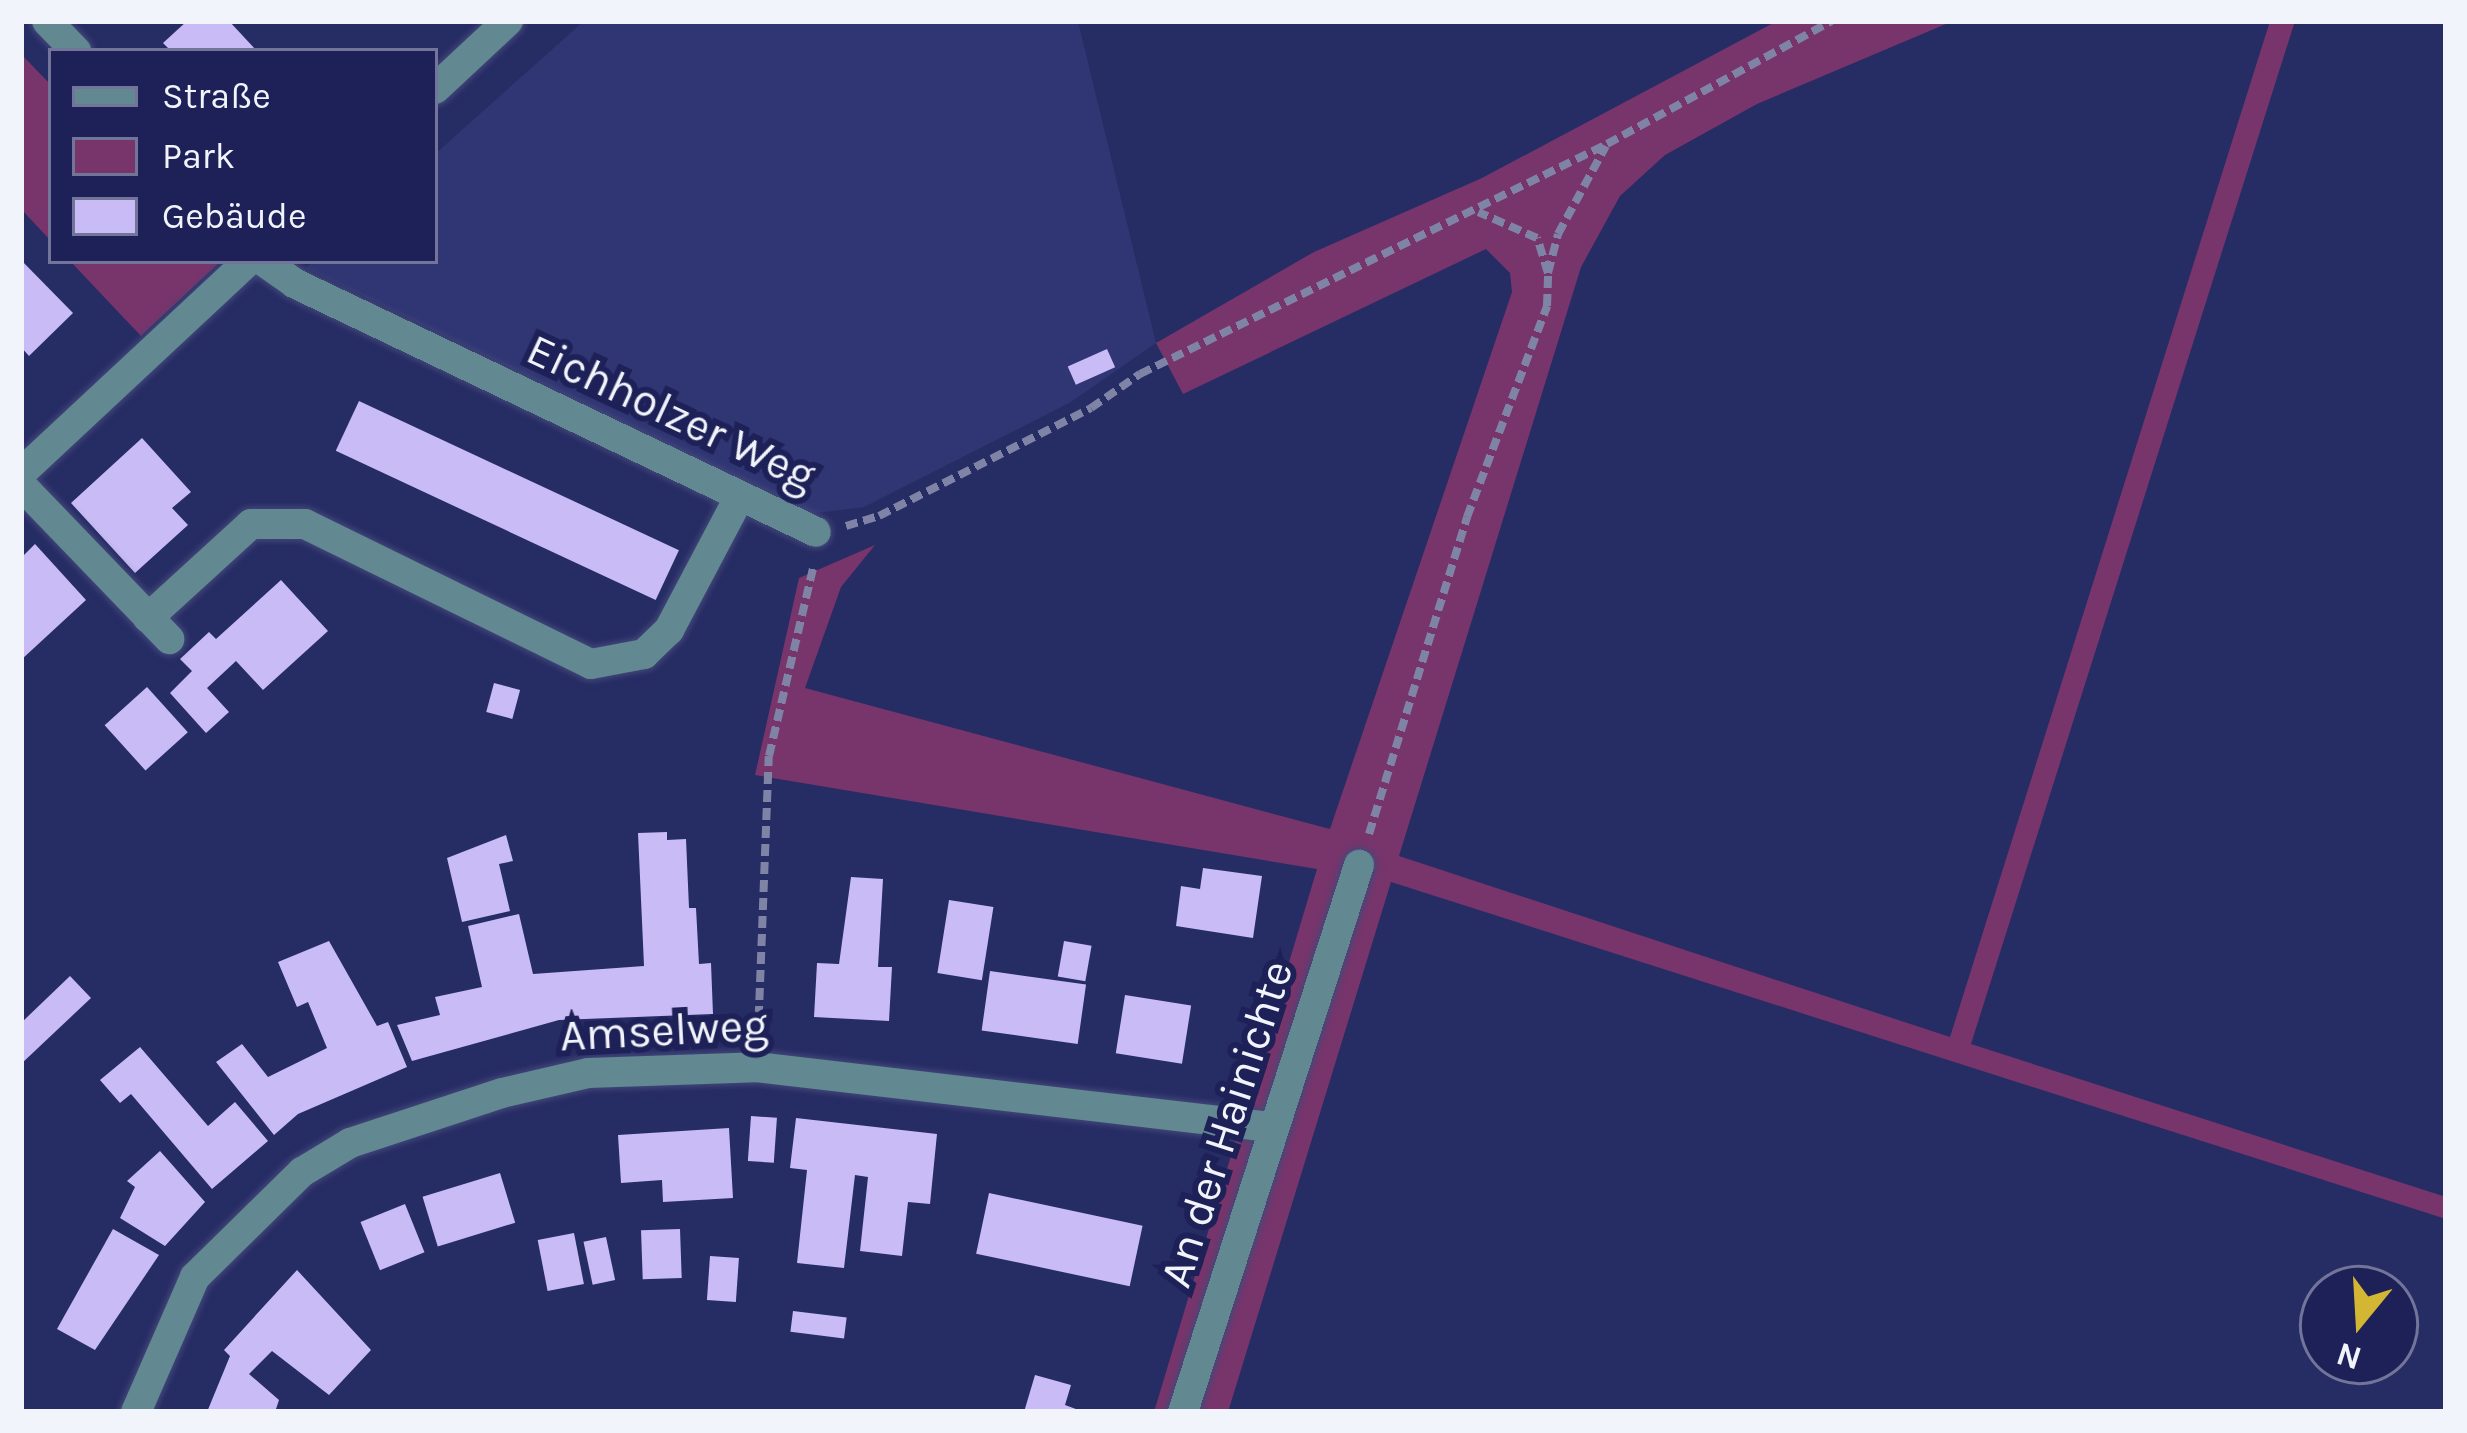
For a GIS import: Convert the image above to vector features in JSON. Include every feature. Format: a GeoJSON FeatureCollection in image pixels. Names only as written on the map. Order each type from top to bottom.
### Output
{"type":"FeatureCollection","features":[{"type":"Feature","properties":{"kind":"street"},"geometry":{"type":"LineString","coordinates":[[47,21],[73,48]]}},
{"type":"Feature","properties":{"kind":"street"},"geometry":{"type":"LineString","coordinates":[[438,86],[508,21]]}},
{"type":"Feature","properties":{"kind":"street"},"geometry":{"type":"LineString","coordinates":[[21,473],[245,264]]}},
{"type":"Feature","properties":{"kind":"street","name":"Eichholzer Weg"},"geometry":{"type":"LineString","coordinates":[[269,264],[816,532]]}},
{"type":"Feature","properties":{"kind":"street"},"geometry":{"type":"LineString","coordinates":[[21,485],[158,628],[251,524],[305,524],[591,664],[644,654],[669,630],[739,498]]}},
{"type":"Feature","properties":{"kind":"street","name":"An der Hainichte"},"geometry":{"type":"LineString","coordinates":[[1183,1412],[1271,1127],[1360,865]]}},
{"type":"Feature","properties":{"kind":"street","name":"Amselweg"},"geometry":{"type":"LineString","coordinates":[[136,1412],[195,1277],[302,1172],[350,1142],[588,1072],[757,1067],[1271,1127]]}},
{"type":"Feature","properties":{"kind":"path"},"geometry":{"type":"LineString","coordinates":[[816,532],[879,516],[1199,344],[1607,144],[1832,21]]}},
{"type":"Feature","properties":{"kind":"path"},"geometry":{"type":"LineString","coordinates":[[1360,865],[1467,517],[1541,323],[1558,234],[1607,144]]}},
{"type":"Feature","properties":{"kind":"path"},"geometry":{"type":"LineString","coordinates":[[1476,211],[1537,238],[1548,273]]}},
{"type":"Feature","properties":{"kind":"path","name":"Eichholzer Weg"},"geometry":{"type":"LineString","coordinates":[[757,1067],[769,756],[813,575],[816,532]]}},
{"type":"Feature","properties":{"kind":"shaded area"},"geometry":{"type":"Polygon","coordinates":[[[584,21],[1078,21],[1156,343],[1071,402],[864,507],[809,514],[306,268],[311,264],[438,264],[438,151],[584,21]]]}},
{"type":"Feature","properties":{"kind":"green space"},"geometry":{"type":"Polygon","coordinates":[[[1777,21],[1953,21],[1757,104],[1665,155],[1620,196],[1581,267],[1399,856],[1950,1037],[2270,21],[2295,21],[1971,1044],[2446,1197],[2446,1219],[1391,882],[1228,1412],[1154,1412],[1317,869],[755,775],[799,578],[875,545],[841,587],[805,688],[1330,829],[1512,292],[1510,273],[1486,249],[1183,394],[1156,343],[1314,252],[1482,178],[1777,21]]]}},
{"type":"Feature","properties":{"kind":"green space"},"geometry":{"type":"Polygon","coordinates":[[[21,54],[48,82],[48,238],[21,209],[21,54]]]}},
{"type":"Feature","properties":{"kind":"green space"},"geometry":{"type":"Polygon","coordinates":[[[73,264],[218,264],[141,336],[73,264]]]}},
{"type":"Feature","properties":{"kind":"building"},"geometry":{"type":"Polygon","coordinates":[[[187,21],[229,21],[254,48],[168,48],[163,43],[187,21]]]}},
{"type":"Feature","properties":{"kind":"building"},"geometry":{"type":"Polygon","coordinates":[[[21,260],[73,313],[29,356],[21,347],[21,260]]]}},
{"type":"Feature","properties":{"kind":"building"},"geometry":{"type":"Polygon","coordinates":[[[1107,349],[1115,367],[1076,385],[1068,366],[1107,349]]]}},
{"type":"Feature","properties":{"kind":"building"},"geometry":{"type":"Polygon","coordinates":[[[359,401],[679,550],[656,600],[336,451],[359,401]]]}},
{"type":"Feature","properties":{"kind":"building"},"geometry":{"type":"Polygon","coordinates":[[[142,438],[191,492],[172,508],[188,525],[135,573],[71,503],[142,438]]]}},
{"type":"Feature","properties":{"kind":"building"},"geometry":{"type":"Polygon","coordinates":[[[35,544],[86,600],[21,660],[21,558],[35,544]]]}},
{"type":"Feature","properties":{"kind":"building"},"geometry":{"type":"Polygon","coordinates":[[[281,580],[328,631],[263,690],[236,661],[207,688],[229,712],[206,733],[170,693],[192,671],[180,659],[209,632],[216,639],[281,580]]]}},
{"type":"Feature","properties":{"kind":"building"},"geometry":{"type":"Polygon","coordinates":[[[494,683],[520,690],[512,719],[486,712],[494,683]]]}},
{"type":"Feature","properties":{"kind":"building"},"geometry":{"type":"Polygon","coordinates":[[[147,687],[188,732],[145,770],[105,725],[147,687]]]}},
{"type":"Feature","properties":{"kind":"building"},"geometry":{"type":"Polygon","coordinates":[[[667,832],[667,840],[686,839],[689,908],[696,908],[699,964],[711,963],[713,1014],[559,1020],[412,1061],[397,1025],[440,1015],[435,997],[482,987],[468,926],[519,914],[533,974],[644,966],[638,833],[667,832]]]}},
{"type":"Feature","properties":{"kind":"building"},"geometry":{"type":"Polygon","coordinates":[[[506,835],[513,861],[499,864],[510,911],[462,922],[447,858],[506,835]]]}},
{"type":"Feature","properties":{"kind":"building"},"geometry":{"type":"Polygon","coordinates":[[[1203,868],[1262,876],[1253,938],[1176,926],[1181,886],[1200,889],[1203,868]]]}},
{"type":"Feature","properties":{"kind":"building"},"geometry":{"type":"Polygon","coordinates":[[[851,877],[883,879],[878,967],[892,967],[889,1021],[814,1017],[817,963],[839,964],[851,877]]]}},
{"type":"Feature","properties":{"kind":"building"},"geometry":{"type":"Polygon","coordinates":[[[949,900],[993,907],[982,980],[937,973],[949,900]]]}},
{"type":"Feature","properties":{"kind":"building"},"geometry":{"type":"Polygon","coordinates":[[[329,941],[377,1026],[388,1022],[407,1067],[298,1114],[274,1135],[216,1062],[242,1044],[268,1077],[327,1048],[308,1002],[297,1007],[278,962],[329,941]]]}},
{"type":"Feature","properties":{"kind":"building"},"geometry":{"type":"Polygon","coordinates":[[[1064,941],[1092,946],[1085,981],[1058,976],[1064,941]]]}},
{"type":"Feature","properties":{"kind":"building"},"geometry":{"type":"Polygon","coordinates":[[[990,971],[1086,984],[1078,1044],[982,1030],[990,971]]]}},
{"type":"Feature","properties":{"kind":"building"},"geometry":{"type":"Polygon","coordinates":[[[70,976],[91,998],[21,1064],[21,1023],[70,976]]]}},
{"type":"Feature","properties":{"kind":"building"},"geometry":{"type":"Polygon","coordinates":[[[1125,995],[1191,1005],[1182,1064],[1116,1053],[1125,995]]]}},
{"type":"Feature","properties":{"kind":"building"},"geometry":{"type":"Polygon","coordinates":[[[140,1047],[208,1126],[235,1102],[268,1141],[212,1189],[131,1094],[120,1103],[100,1080],[140,1047]]]}},
{"type":"Feature","properties":{"kind":"building"},"geometry":{"type":"Polygon","coordinates":[[[751,1116],[777,1118],[774,1163],[748,1161],[751,1116]]]}},
{"type":"Feature","properties":{"kind":"building"},"geometry":{"type":"Polygon","coordinates":[[[796,1118],[937,1134],[930,1204],[908,1202],[902,1256],[860,1251],[868,1177],[855,1175],[844,1268],[797,1263],[807,1170],[790,1168],[796,1118]]]}},
{"type":"Feature","properties":{"kind":"building"},"geometry":{"type":"Polygon","coordinates":[[[729,1128],[733,1198],[663,1202],[662,1180],[621,1183],[618,1135],[729,1128]]]}},
{"type":"Feature","properties":{"kind":"building"},"geometry":{"type":"Polygon","coordinates":[[[160,1151],[205,1202],[165,1246],[120,1218],[135,1187],[127,1181],[160,1151]]]}},
{"type":"Feature","properties":{"kind":"building"},"geometry":{"type":"Polygon","coordinates":[[[500,1173],[515,1223],[438,1246],[423,1197],[500,1173]]]}},
{"type":"Feature","properties":{"kind":"building"},"geometry":{"type":"Polygon","coordinates":[[[989,1193],[1143,1226],[1130,1286],[976,1254],[989,1193]]]}},
{"type":"Feature","properties":{"kind":"building"},"geometry":{"type":"Polygon","coordinates":[[[405,1204],[424,1252],[380,1270],[360,1222],[405,1204]]]}},
{"type":"Feature","properties":{"kind":"building"},"geometry":{"type":"Polygon","coordinates":[[[113,1229],[159,1255],[95,1350],[57,1329],[113,1229]]]}},
{"type":"Feature","properties":{"kind":"building"},"geometry":{"type":"Polygon","coordinates":[[[680,1229],[682,1278],[643,1279],[641,1230],[680,1229]]]}},
{"type":"Feature","properties":{"kind":"building"},"geometry":{"type":"Polygon","coordinates":[[[574,1233],[584,1284],[548,1291],[538,1240],[574,1233]]]}},
{"type":"Feature","properties":{"kind":"building"},"geometry":{"type":"Polygon","coordinates":[[[606,1237],[615,1280],[593,1285],[584,1242],[606,1237]]]}},
{"type":"Feature","properties":{"kind":"building"},"geometry":{"type":"Polygon","coordinates":[[[710,1256],[739,1258],[736,1302],[707,1300],[710,1256]]]}},
{"type":"Feature","properties":{"kind":"building"},"geometry":{"type":"Polygon","coordinates":[[[297,1270],[371,1350],[329,1395],[272,1351],[249,1374],[279,1400],[275,1412],[207,1412],[230,1356],[224,1350],[297,1270]]]}},
{"type":"Feature","properties":{"kind":"building"},"geometry":{"type":"Polygon","coordinates":[[[793,1311],[847,1318],[844,1338],[790,1332],[793,1311]]]}},
{"type":"Feature","properties":{"kind":"building"},"geometry":{"type":"Polygon","coordinates":[[[1035,1375],[1071,1385],[1065,1405],[1084,1412],[1024,1412],[1035,1375]]]}}]}
